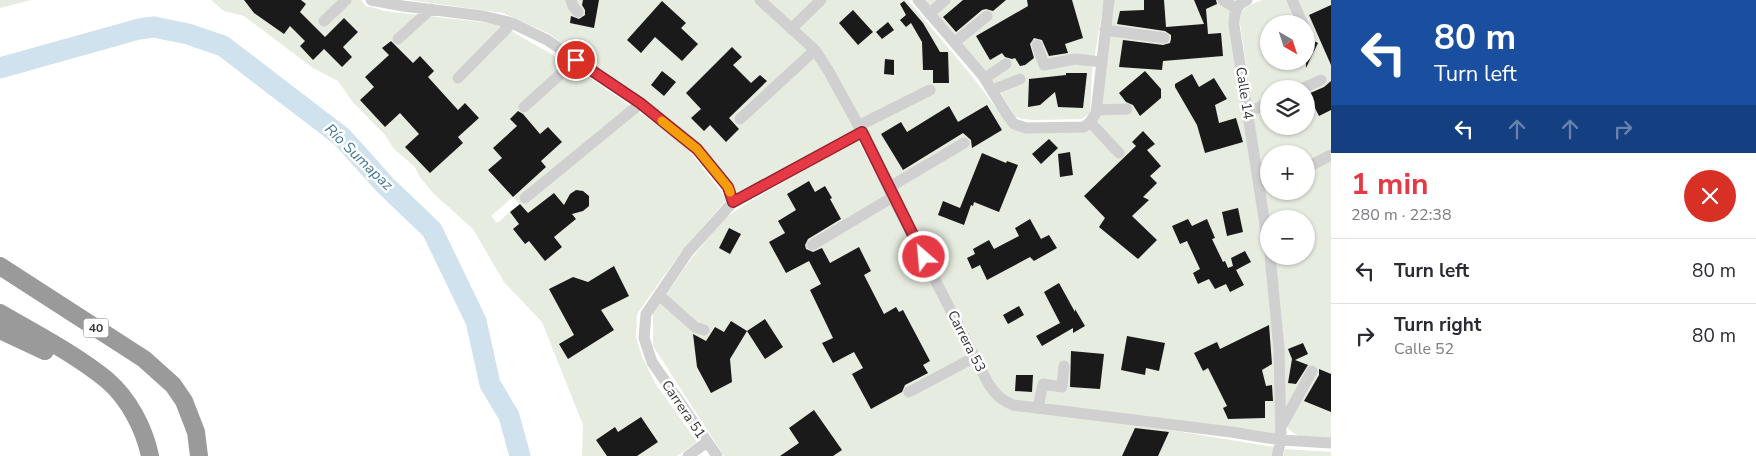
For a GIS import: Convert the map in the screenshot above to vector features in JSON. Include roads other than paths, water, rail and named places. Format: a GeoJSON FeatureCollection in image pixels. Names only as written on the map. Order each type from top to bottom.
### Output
{"type":"FeatureCollection","features":[{"type":"Feature","properties":{"kind":"highway","name":"40"},"geometry":{"type":"LineString","coordinates":[[0,266],[144,359],[173,385],[184,401],[196,432],[199,456]]}},
{"type":"Feature","properties":{"kind":"highway"},"geometry":{"type":"LineString","coordinates":[[0,312],[76,358],[108,381],[128,404],[139,424],[150,456]]}},
{"type":"Feature","properties":{"kind":"highway"},"geometry":{"type":"LineString","coordinates":[[0,330],[108,381]]}},
{"type":"Feature","properties":{"kind":"street"},"geometry":{"type":"LineString","coordinates":[[324,21],[346,0]]}},
{"type":"Feature","properties":{"kind":"street"},"geometry":{"type":"LineString","coordinates":[[371,0],[483,16],[512,23],[547,40],[640,103],[697,149],[728,187],[733,202]]}},
{"type":"Feature","properties":{"kind":"street"},"geometry":{"type":"LineString","coordinates":[[571,0],[578,12]]}},
{"type":"Feature","properties":{"kind":"street","name":"Carrera 53"},"geometry":{"type":"LineString","coordinates":[[760,0],[815,50],[860,129],[890,192],[975,357],[995,394],[1003,401],[1014,405],[1281,440],[1331,442]]}},
{"type":"Feature","properties":{"kind":"street"},"geometry":{"type":"LineString","coordinates":[[792,29],[821,0]]}},
{"type":"Feature","properties":{"kind":"street"},"geometry":{"type":"LineString","coordinates":[[918,0],[985,78],[1014,124],[1026,128],[1084,127],[1090,122],[1096,110],[1109,0]]}},
{"type":"Feature","properties":{"kind":"street"},"geometry":{"type":"LineString","coordinates":[[930,13],[944,0]]}},
{"type":"Feature","properties":{"kind":"street"},"geometry":{"type":"LineString","coordinates":[[1223,0],[1237,9],[1240,3],[1247,0]]}},
{"type":"Feature","properties":{"kind":"street"},"geometry":{"type":"LineString","coordinates":[[1292,0],[1298,15]]}},
{"type":"Feature","properties":{"kind":"street"},"geometry":{"type":"LineString","coordinates":[[398,39],[431,9]]}},
{"type":"Feature","properties":{"kind":"street","name":"Calle 14"},"geometry":{"type":"LineString","coordinates":[[1237,9],[1234,14],[1234,25],[1248,112],[1260,170]]}},
{"type":"Feature","properties":{"kind":"street"},"geometry":{"type":"LineString","coordinates":[[955,42],[987,16]]}},
{"type":"Feature","properties":{"kind":"street"},"geometry":{"type":"LineString","coordinates":[[458,78],[512,23]]}},
{"type":"Feature","properties":{"kind":"street"},"geometry":{"type":"LineString","coordinates":[[1105,30],[1164,38]]}},
{"type":"Feature","properties":{"kind":"street"},"geometry":{"type":"LineString","coordinates":[[1037,45],[1044,65],[1075,59],[1102,62]]}},
{"type":"Feature","properties":{"kind":"street"},"geometry":{"type":"LineString","coordinates":[[740,119],[815,50]]}},
{"type":"Feature","properties":{"kind":"street"},"geometry":{"type":"LineString","coordinates":[[524,107],[576,60]]}},
{"type":"Feature","properties":{"kind":"street"},"geometry":{"type":"LineString","coordinates":[[985,78],[1006,64]]}},
{"type":"Feature","properties":{"kind":"street"},"geometry":{"type":"LineString","coordinates":[[992,90],[1020,79]]}},
{"type":"Feature","properties":{"kind":"street"},"geometry":{"type":"LineString","coordinates":[[1315,83],[1321,80]]}},
{"type":"Feature","properties":{"kind":"street","name":"Carrera 51"},"geometry":{"type":"LineString","coordinates":[[717,456],[652,362],[644,338],[646,314],[688,252],[733,202],[930,90]]}},
{"type":"Feature","properties":{"kind":"street"},"geometry":{"type":"LineString","coordinates":[[525,198],[640,103]]}},
{"type":"Feature","properties":{"kind":"street"},"geometry":{"type":"LineString","coordinates":[[1248,112],[1260,107]]}},
{"type":"Feature","properties":{"kind":"street"},"geometry":{"type":"LineString","coordinates":[[1096,110],[1128,109]]}},
{"type":"Feature","properties":{"kind":"street"},"geometry":{"type":"LineString","coordinates":[[1090,122],[1119,153]]}},
{"type":"Feature","properties":{"kind":"street"},"geometry":{"type":"LineString","coordinates":[[812,245],[964,143]]}},
{"type":"Feature","properties":{"kind":"street"},"geometry":{"type":"LineString","coordinates":[[1315,164],[1331,156]]}},
{"type":"Feature","properties":{"kind":"street"},"geometry":{"type":"LineString","coordinates":[[1271,265],[1279,349],[1281,440],[1276,456]]}},
{"type":"Feature","properties":{"kind":"street"},"geometry":{"type":"LineString","coordinates":[[659,296],[695,326],[704,330]]}},
{"type":"Feature","properties":{"kind":"street"},"geometry":{"type":"LineString","coordinates":[[909,392],[975,357]]}},
{"type":"Feature","properties":{"kind":"street"},"geometry":{"type":"LineString","coordinates":[[1038,408],[1043,384],[1062,387],[1064,366]]}},
{"type":"Feature","properties":{"kind":"street"},"geometry":{"type":"LineString","coordinates":[[1280,428],[1312,371]]}},
{"type":"Feature","properties":{"kind":"street"},"geometry":{"type":"LineString","coordinates":[[688,456],[707,442]]}},
{"type":"Feature","properties":{"kind":"waterway","name":"Río Sumapaz"},"geometry":{"type":"LineString","coordinates":[[0,68],[139,29],[154,27],[188,34],[223,46],[342,137],[385,185],[432,230],[476,321],[490,384],[509,416],[520,456]]}}]}
